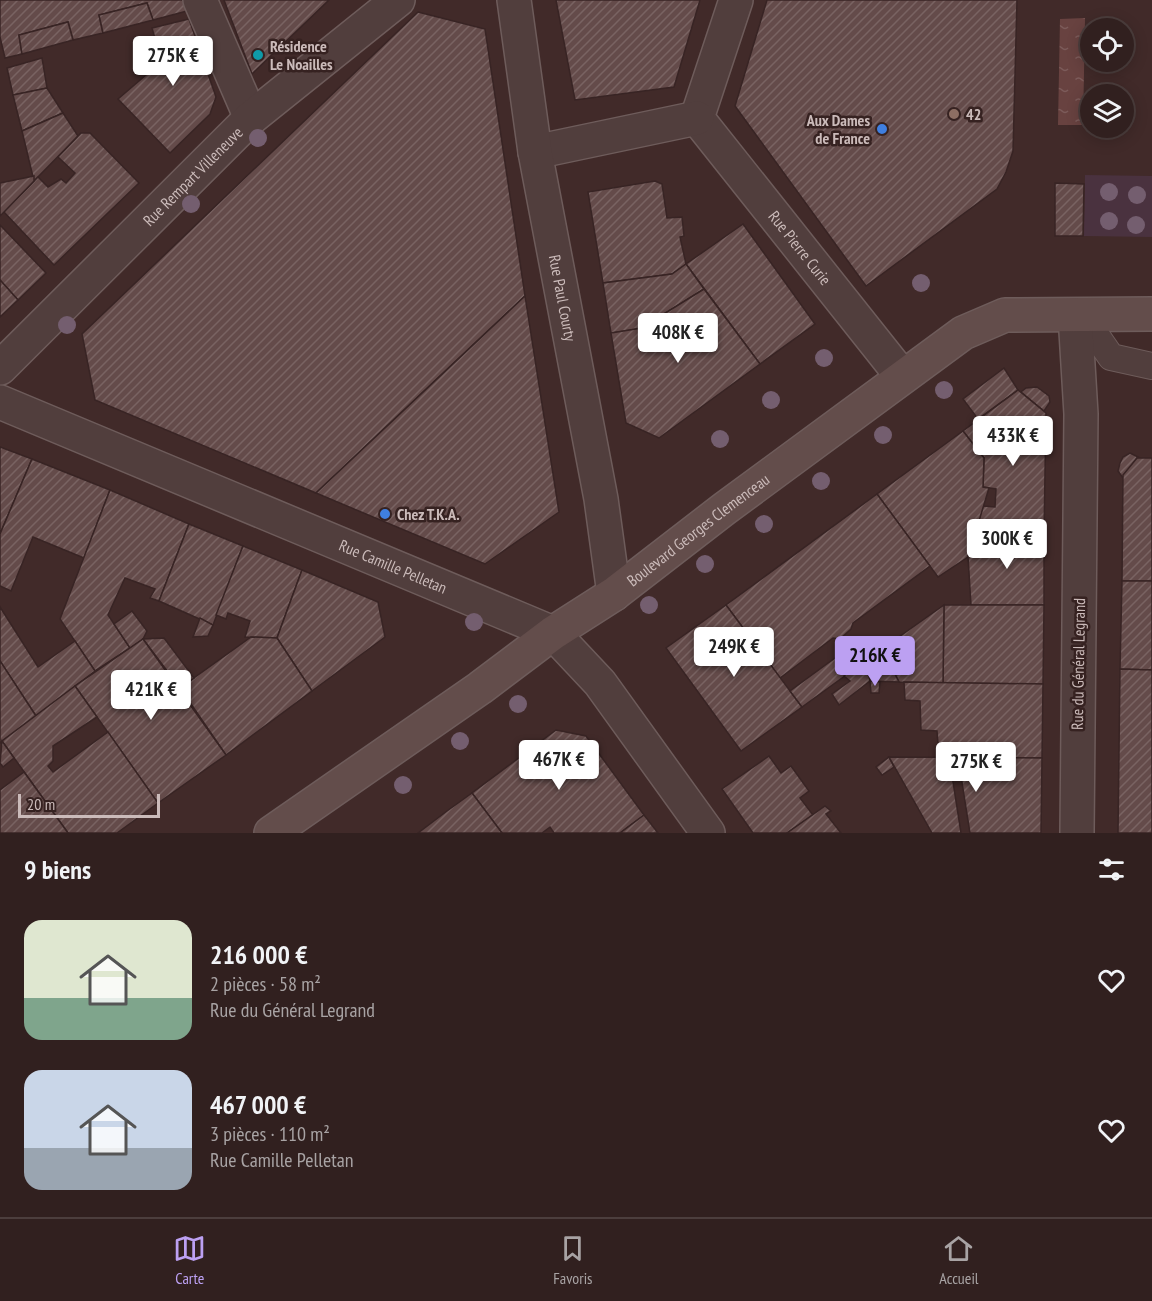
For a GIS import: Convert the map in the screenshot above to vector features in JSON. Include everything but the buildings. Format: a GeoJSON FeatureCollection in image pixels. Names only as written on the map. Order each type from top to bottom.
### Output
{"type":"FeatureCollection","features":[{"type":"Feature","properties":{"kind":"main road","name":"Boulevard Georges Clemenceau"},"geometry":{"type":"LineString","coordinates":[[271,833],[480,688],[553,633],[614,594],[902,376],[963,333],[1005,315],[1152,314]]}},
{"type":"Feature","properties":{"kind":"street"},"geometry":{"type":"LineString","coordinates":[[200,0],[251,118]]}},
{"type":"Feature","properties":{"kind":"street","name":"Rue Rempart Villeneuve"},"geometry":{"type":"LineString","coordinates":[[0,368],[251,118],[398,0]]}},
{"type":"Feature","properties":{"kind":"street","name":"Rue Paul Courty"},"geometry":{"type":"LineString","coordinates":[[514,0],[535,152],[601,500],[614,594]]}},
{"type":"Feature","properties":{"kind":"street"},"geometry":{"type":"LineString","coordinates":[[535,152],[697,118],[736,0]]}},
{"type":"Feature","properties":{"kind":"street","name":"Rue Pierre Curie"},"geometry":{"type":"LineString","coordinates":[[697,118],[902,376]]}},
{"type":"Feature","properties":{"kind":"street","name":"Rue du Général Legrand"},"geometry":{"type":"LineString","coordinates":[[1075,315],[1080,414],[1077,833]]}},
{"type":"Feature","properties":{"kind":"street","name":"Rue Camille Pelletan"},"geometry":{"type":"LineString","coordinates":[[0,402],[553,633],[600,683],[708,833]]}},
{"type":"Feature","properties":{"kind":"lane"},"geometry":{"type":"LineString","coordinates":[[1075,315],[1091,328],[1111,357],[1152,366]]}},
{"type":"Feature","properties":{"kind":"shaded area"},"geometry":{"type":"Polygon","coordinates":[[[1085,175],[1152,176],[1152,237],[1084,236],[1085,175]]]}},
{"type":"Feature","properties":{"kind":"water"},"geometry":{"type":"Polygon","coordinates":[[[1080,18],[1080,72],[1084,72],[1084,84],[1080,84],[1080,125],[1058,125],[1060,19],[1080,18]]]}},
{"type":"Feature","properties":{"kind":"place","name":"Résidence Le Noailles"},"geometry":{"type":"Point","coordinates":[258,55]}},
{"type":"Feature","properties":{"kind":"place","name":"42"},"geometry":{"type":"Point","coordinates":[954,114]}},
{"type":"Feature","properties":{"kind":"place","name":"Aux Dames de France"},"geometry":{"type":"Point","coordinates":[882,129]}},
{"type":"Feature","properties":{"kind":"place","name":"Chez T.K.A."},"geometry":{"type":"Point","coordinates":[385,514]}}]}
